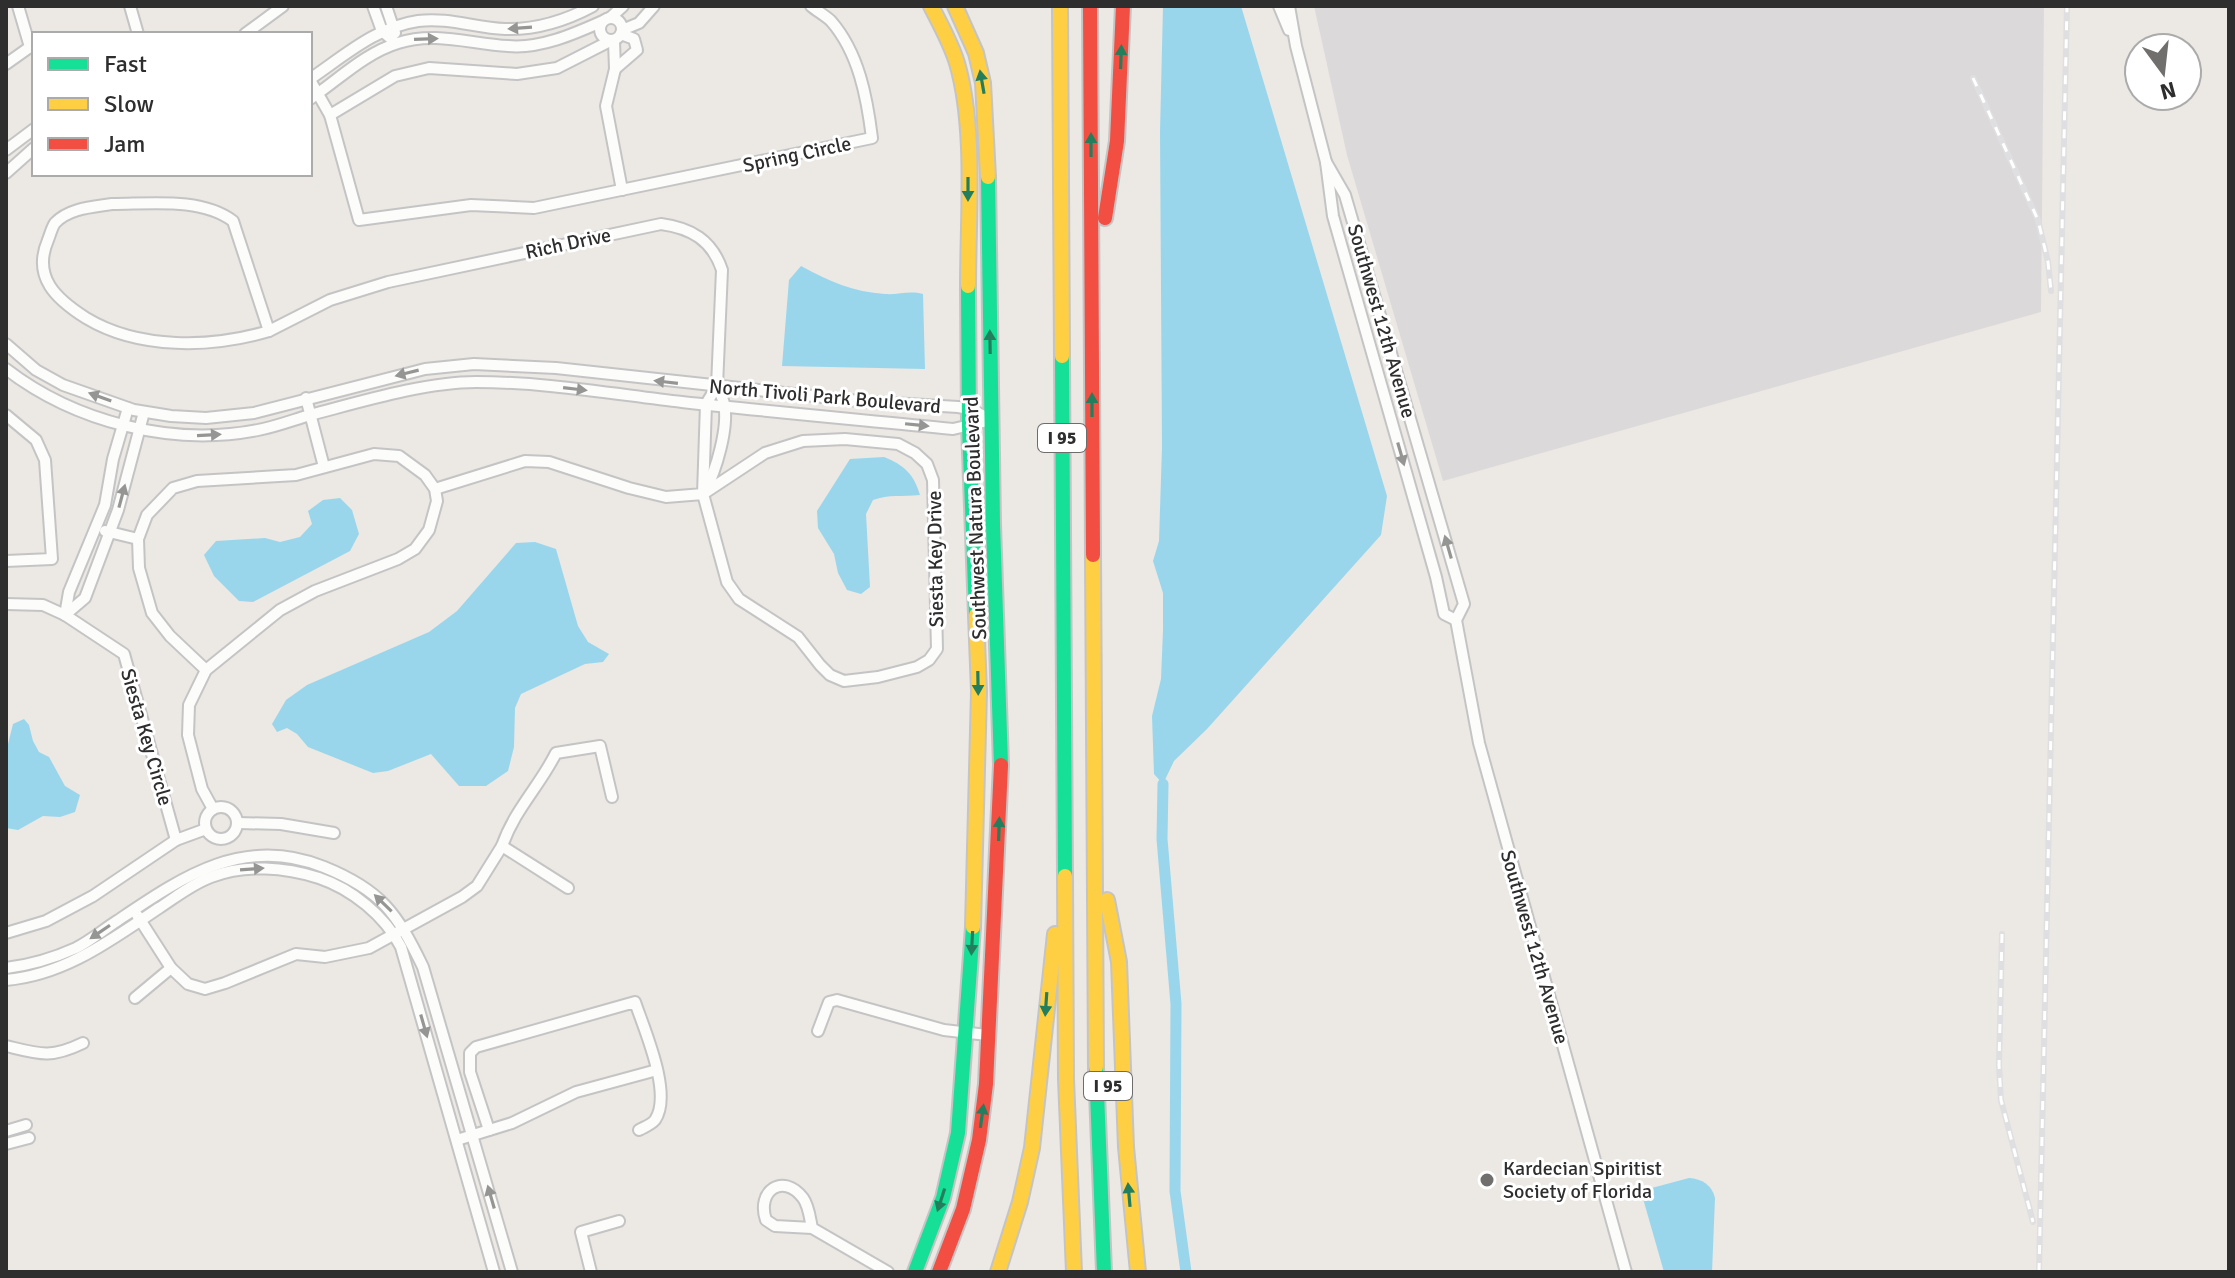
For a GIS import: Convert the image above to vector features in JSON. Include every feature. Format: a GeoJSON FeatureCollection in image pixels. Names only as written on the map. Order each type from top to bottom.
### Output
{"type":"FeatureCollection","features":[{"type":"Feature","properties":{"kind":"main road","name":"Southwest Natura Boulevard"},"geometry":{"type":"LineString","coordinates":[[915,1272],[943,1198],[958,1133],[975,898],[979,691],[969,426],[968,150],[963,87],[945,32],[931,6]]}},
{"type":"Feature","properties":{"kind":"main road","name":"Southwest Natura Boulevard"},"geometry":{"type":"LineString","coordinates":[[939,1272],[963,1209],[979,1140],[986,1084],[997,901],[1001,753],[988,150],[983,83],[976,53],[955,6]]}},
{"type":"Feature","properties":{"kind":"main road","name":"I 95"},"geometry":{"type":"LineString","coordinates":[[1060,6],[1066,1079],[1074,1272]]}},
{"type":"Feature","properties":{"kind":"main road"},"geometry":{"type":"LineString","coordinates":[[1072,6],[1078,1042],[1086,1272]]}},
{"type":"Feature","properties":{"kind":"main road"},"geometry":{"type":"LineString","coordinates":[[1090,6],[1095,1041],[1104,1272]]}},
{"type":"Feature","properties":{"kind":"main road","name":"I 95"},"geometry":{"type":"LineString","coordinates":[[1103,6],[1107,900],[1110,1150],[1116,1272]]}},
{"type":"Feature","properties":{"kind":"main road"},"geometry":{"type":"LineString","coordinates":[[1105,218],[1117,141],[1123,6]]}},
{"type":"Feature","properties":{"kind":"main road"},"geometry":{"type":"LineString","coordinates":[[998,1272],[1022,1197],[1035,1129],[1048,982],[1064,871]]}},
{"type":"Feature","properties":{"kind":"main road"},"geometry":{"type":"LineString","coordinates":[[1107,900],[1119,962],[1126,1159],[1138,1272]]}},
{"type":"Feature","properties":{"kind":"street"},"geometry":{"type":"LineString","coordinates":[[6,64],[30,47],[18,6]]}},
{"type":"Feature","properties":{"kind":"street"},"geometry":{"type":"LineString","coordinates":[[130,6],[137,32]]}},
{"type":"Feature","properties":{"kind":"street"},"geometry":{"type":"LineString","coordinates":[[248,32],[283,6]]}},
{"type":"Feature","properties":{"kind":"street"},"geometry":{"type":"LineString","coordinates":[[373,6],[382,31],[396,43]]}},
{"type":"Feature","properties":{"kind":"street"},"geometry":{"type":"LineString","coordinates":[[386,6],[394,26],[396,43]]}},
{"type":"Feature","properties":{"kind":"street"},"geometry":{"type":"LineString","coordinates":[[312,78],[394,26],[420,21],[451,21],[504,29],[529,27],[553,24],[595,6],[606,20],[620,22],[615,69],[606,106],[622,190]]}},
{"type":"Feature","properties":{"kind":"street"},"geometry":{"type":"LineString","coordinates":[[314,97],[375,53],[396,43],[412,39],[459,38],[512,47],[567,36],[606,20],[623,6]]}},
{"type":"Feature","properties":{"kind":"street"},"geometry":{"type":"LineString","coordinates":[[330,115],[395,76],[429,68],[517,74],[557,68],[639,23],[654,6]]}},
{"type":"Feature","properties":{"kind":"street","name":"Spring Circle"},"geometry":{"type":"LineString","coordinates":[[314,97],[330,115],[359,220],[471,205],[534,208],[872,138],[867,95],[853,57],[831,22],[811,6]]}},
{"type":"Feature","properties":{"kind":"street","name":"Southwest 12th Avenue"},"geometry":{"type":"LineString","coordinates":[[1279,6],[1296,46]]}},
{"type":"Feature","properties":{"kind":"street","name":"Southwest 12th Avenue"},"geometry":{"type":"LineString","coordinates":[[1289,6],[1296,46],[1326,162],[1333,216],[1444,614],[1456,620]]}},
{"type":"Feature","properties":{"kind":"street"},"geometry":{"type":"LineString","coordinates":[[606,20],[599,32],[603,38],[617,36],[634,39],[637,50],[615,69]]}},
{"type":"Feature","properties":{"kind":"street"},"geometry":{"type":"LineString","coordinates":[[6,150],[32,130]]}},
{"type":"Feature","properties":{"kind":"street"},"geometry":{"type":"LineString","coordinates":[[6,173],[32,150]]}},
{"type":"Feature","properties":{"kind":"street","name":"Southwest 12th Avenue"},"geometry":{"type":"LineString","coordinates":[[1326,162],[1345,195],[1464,604],[1456,620],[1482,757],[1626,1272]]}},
{"type":"Feature","properties":{"kind":"street","name":"Rich Drive"},"geometry":{"type":"LineString","coordinates":[[269,331],[233,221],[222,212],[196,206],[153,204],[112,204],[79,209],[55,224],[44,249],[43,276],[55,295],[87,319],[123,333],[162,342],[203,343],[237,341],[269,331],[330,300],[388,282],[661,224],[680,226],[716,252],[722,270],[717,386],[706,404]]}},
{"type":"Feature","properties":{"kind":"street","name":"North Tivoli Park Boulevard"},"geometry":{"type":"LineString","coordinates":[[6,344],[36,370],[63,385],[128,408],[171,416],[206,418],[254,413],[425,369],[474,364],[970,409],[992,420]]}},
{"type":"Feature","properties":{"kind":"street"},"geometry":{"type":"LineString","coordinates":[[540,385],[541,368]]}},
{"type":"Feature","properties":{"kind":"street","name":"North Tivoli Park Boulevard"},"geometry":{"type":"LineString","coordinates":[[6,369],[56,401],[123,426],[169,434],[207,436],[258,430],[428,386],[474,382],[540,385],[953,429],[992,420]]}},
{"type":"Feature","properties":{"kind":"street"},"geometry":{"type":"LineString","coordinates":[[703,494],[716,472],[725,405],[717,386]]}},
{"type":"Feature","properties":{"kind":"street"},"geometry":{"type":"LineString","coordinates":[[801,413],[803,395]]}},
{"type":"Feature","properties":{"kind":"street"},"geometry":{"type":"LineString","coordinates":[[306,398],[324,467]]}},
{"type":"Feature","properties":{"kind":"street"},"geometry":{"type":"LineString","coordinates":[[878,421],[879,402]]}},
{"type":"Feature","properties":{"kind":"street"},"geometry":{"type":"LineString","coordinates":[[703,494],[706,404]]}},
{"type":"Feature","properties":{"kind":"street"},"geometry":{"type":"LineString","coordinates":[[65,615],[69,592],[105,505],[113,459],[128,408]]}},
{"type":"Feature","properties":{"kind":"street"},"geometry":{"type":"LineString","coordinates":[[65,615],[85,598],[110,532],[144,412]]}},
{"type":"Feature","properties":{"kind":"street"},"geometry":{"type":"LineString","coordinates":[[6,415],[36,440],[45,460],[52,559],[6,561]]}},
{"type":"Feature","properties":{"kind":"street","name":"Siesta Key Drive"},"geometry":{"type":"LineString","coordinates":[[845,439],[898,444],[915,453],[927,464],[933,480],[937,649],[929,660],[917,667],[878,677],[844,681],[830,675],[798,637],[739,599],[727,582],[703,494],[765,453],[803,441],[845,439]]}},
{"type":"Feature","properties":{"kind":"street"},"geometry":{"type":"LineString","coordinates":[[206,670],[170,636],[152,613],[139,568],[138,539],[147,515],[173,488],[197,481],[296,475],[374,454],[399,456],[425,475],[435,489],[437,501],[424,539],[415,549],[398,559],[315,591],[280,610],[206,670],[189,705],[188,735],[202,789],[213,809]]}},
{"type":"Feature","properties":{"kind":"street"},"geometry":{"type":"LineString","coordinates":[[435,489],[500,467],[537,461],[666,497],[703,494]]}},
{"type":"Feature","properties":{"kind":"street"},"geometry":{"type":"LineString","coordinates":[[97,528],[138,539]]}},
{"type":"Feature","properties":{"kind":"street","name":"Siesta Key Circle"},"geometry":{"type":"LineString","coordinates":[[6,604],[43,605],[65,615],[124,654],[176,840]]}},
{"type":"Feature","properties":{"kind":"street"},"geometry":{"type":"LineString","coordinates":[[133,910],[171,968],[188,984],[205,989],[296,954],[325,957],[369,948],[462,897],[477,886],[502,846],[510,822],[556,753],[600,746],[612,797]]}},
{"type":"Feature","properties":{"kind":"street"},"geometry":{"type":"LineString","coordinates":[[223,807],[232,810],[238,823],[234,834],[224,839],[213,837],[206,829],[207,815],[213,809],[223,807]]}},
{"type":"Feature","properties":{"kind":"street"},"geometry":{"type":"LineString","coordinates":[[238,823],[281,824],[334,833]]}},
{"type":"Feature","properties":{"kind":"street"},"geometry":{"type":"LineString","coordinates":[[6,933],[46,921],[93,896],[176,840],[206,829]]}},
{"type":"Feature","properties":{"kind":"street"},"geometry":{"type":"LineString","coordinates":[[502,846],[568,888]]}},
{"type":"Feature","properties":{"kind":"street"},"geometry":{"type":"LineString","coordinates":[[6,968],[26,965],[78,947],[182,878],[223,861],[271,855],[312,862],[367,888],[404,927],[423,967],[512,1272]]}},
{"type":"Feature","properties":{"kind":"street"},"geometry":{"type":"LineString","coordinates":[[307,874],[312,862]]}},
{"type":"Feature","properties":{"kind":"street"},"geometry":{"type":"LineString","coordinates":[[6,980],[66,966],[190,887],[222,873],[289,869],[330,881],[352,894],[394,933],[407,968],[494,1272]]}},
{"type":"Feature","properties":{"kind":"street"},"geometry":{"type":"LineString","coordinates":[[135,998],[171,968]]}},
{"type":"Feature","properties":{"kind":"street"},"geometry":{"type":"LineString","coordinates":[[818,1031],[829,1002],[837,1000],[944,1030],[987,1035]]}},
{"type":"Feature","properties":{"kind":"street"},"geometry":{"type":"LineString","coordinates":[[489,1130],[468,1061],[476,1047],[635,1002],[657,1070],[662,1097],[655,1119],[639,1130]]}},
{"type":"Feature","properties":{"kind":"street"},"geometry":{"type":"LineString","coordinates":[[6,1046],[51,1055],[64,1053],[83,1043]]}},
{"type":"Feature","properties":{"kind":"street"},"geometry":{"type":"LineString","coordinates":[[457,1140],[512,1123],[576,1092],[657,1070]]}},
{"type":"Feature","properties":{"kind":"street"},"geometry":{"type":"LineString","coordinates":[[6,1131],[26,1125]]}},
{"type":"Feature","properties":{"kind":"street"},"geometry":{"type":"LineString","coordinates":[[6,1131],[24,1139],[6,1144]]}},
{"type":"Feature","properties":{"kind":"street"},"geometry":{"type":"LineString","coordinates":[[812,1228],[804,1199],[789,1186],[782,1185],[767,1194],[763,1201],[766,1220],[775,1226],[812,1228],[888,1272]]}},
{"type":"Feature","properties":{"kind":"street"},"geometry":{"type":"LineString","coordinates":[[591,1272],[581,1232],[619,1221]]}},
{"type":"Feature","properties":{"kind":"shaded area"},"geometry":{"type":"Polygon","coordinates":[[[1314,6],[2044,6],[2041,312],[1443,481],[1347,155],[1314,6]]]}},
{"type":"Feature","properties":{"kind":"water"},"geometry":{"type":"Polygon","coordinates":[[[1163,6],[1241,6],[1387,496],[1381,535],[1207,729],[1174,761],[1163,784],[1154,774],[1152,716],[1161,679],[1163,630],[1163,593],[1153,561],[1159,541],[1162,447],[1160,132],[1163,6]]]}},
{"type":"Feature","properties":{"kind":"water"},"geometry":{"type":"Polygon","coordinates":[[[801,266],[831,281],[862,291],[923,294],[925,369],[782,366],[789,280],[801,266]]]}},
{"type":"Feature","properties":{"kind":"water"},"geometry":{"type":"Polygon","coordinates":[[[884,457],[907,471],[920,495],[873,500],[866,514],[870,587],[861,594],[847,590],[838,573],[834,554],[818,528],[817,511],[850,459],[884,457]]]}},
{"type":"Feature","properties":{"kind":"water"},"geometry":{"type":"Polygon","coordinates":[[[340,498],[352,510],[359,534],[350,551],[253,602],[239,601],[214,576],[204,555],[216,541],[265,538],[280,542],[300,537],[312,524],[308,511],[323,500],[340,498]]]}},
{"type":"Feature","properties":{"kind":"water"},"geometry":{"type":"Polygon","coordinates":[[[535,542],[556,549],[578,626],[588,642],[609,654],[603,662],[585,664],[521,694],[515,708],[514,747],[508,771],[486,786],[459,786],[431,754],[388,771],[373,773],[308,747],[287,728],[277,732],[272,724],[286,700],[307,685],[429,632],[457,611],[516,543],[535,542]]]}},
{"type":"Feature","properties":{"kind":"water"},"geometry":{"type":"Polygon","coordinates":[[[24,719],[39,752],[49,757],[65,786],[80,795],[75,812],[60,817],[43,816],[18,830],[6,828],[6,752],[13,724],[24,719]]]}},
{"type":"Feature","properties":{"kind":"water"},"geometry":{"type":"Polygon","coordinates":[[[1689,1178],[1706,1184],[1715,1198],[1712,1272],[1664,1272],[1642,1195],[1648,1189],[1689,1178]]]}},
{"type":"Feature","properties":{"kind":"waterway"},"geometry":{"type":"LineString","coordinates":[[1163,784],[1162,839],[1176,1004],[1175,1191],[1186,1272]]}},
{"type":"Feature","properties":{"kind":"railway"},"geometry":{"type":"LineString","coordinates":[[2039,1272],[2067,6]]}},
{"type":"Feature","properties":{"kind":"railway"},"geometry":{"type":"LineString","coordinates":[[1973,78],[2038,220],[2051,291]]}},
{"type":"Feature","properties":{"kind":"railway"},"geometry":{"type":"LineString","coordinates":[[2002,934],[2001,1100],[2033,1222]]}},
{"type":"Feature","properties":{"kind":"traffic: fast"},"geometry":{"type":"LineString","coordinates":[[988,177],[993,524],[1001,765]]}},
{"type":"Feature","properties":{"kind":"traffic: fast"},"geometry":{"type":"LineString","coordinates":[[968,286],[969,426],[976,615]]}},
{"type":"Feature","properties":{"kind":"traffic: fast"},"geometry":{"type":"LineString","coordinates":[[1062,356],[1065,876]]}},
{"type":"Feature","properties":{"kind":"traffic: fast"},"geometry":{"type":"LineString","coordinates":[[915,1272],[943,1198],[958,1133],[973,927]]}},
{"type":"Feature","properties":{"kind":"traffic: fast"},"geometry":{"type":"LineString","coordinates":[[1096,1067],[1104,1272]]}},
{"type":"Feature","properties":{"kind":"traffic: slow"},"geometry":{"type":"LineString","coordinates":[[931,6],[957,63],[967,116],[970,173],[968,286]]}},
{"type":"Feature","properties":{"kind":"traffic: slow"},"geometry":{"type":"LineString","coordinates":[[955,6],[976,53],[983,83],[988,177]]}},
{"type":"Feature","properties":{"kind":"traffic: slow"},"geometry":{"type":"LineString","coordinates":[[1060,6],[1062,356]]}},
{"type":"Feature","properties":{"kind":"traffic: slow"},"geometry":{"type":"LineString","coordinates":[[1093,555],[1096,1067]]}},
{"type":"Feature","properties":{"kind":"traffic: slow"},"geometry":{"type":"LineString","coordinates":[[973,927],[979,691],[976,615]]}},
{"type":"Feature","properties":{"kind":"traffic: slow"},"geometry":{"type":"LineString","coordinates":[[1065,876],[1066,1079],[1074,1272]]}},
{"type":"Feature","properties":{"kind":"traffic: slow"},"geometry":{"type":"LineString","coordinates":[[1107,900],[1119,962],[1126,1147],[1138,1272]]}},
{"type":"Feature","properties":{"kind":"traffic: slow"},"geometry":{"type":"LineString","coordinates":[[998,1272],[1020,1202],[1032,1148],[1055,934]]}},
{"type":"Feature","properties":{"kind":"traffic: jam"},"geometry":{"type":"LineString","coordinates":[[1090,6],[1093,555]]}},
{"type":"Feature","properties":{"kind":"traffic: jam"},"geometry":{"type":"LineString","coordinates":[[1105,218],[1117,141],[1123,6]]}},
{"type":"Feature","properties":{"kind":"traffic: jam"},"geometry":{"type":"LineString","coordinates":[[939,1272],[963,1209],[979,1140],[986,1084],[1001,765]]}},
{"type":"Feature","properties":{"kind":"place","name":"Kardecian Spiritist Society of Florida"},"geometry":{"type":"Point","coordinates":[1487,1180]}}]}
